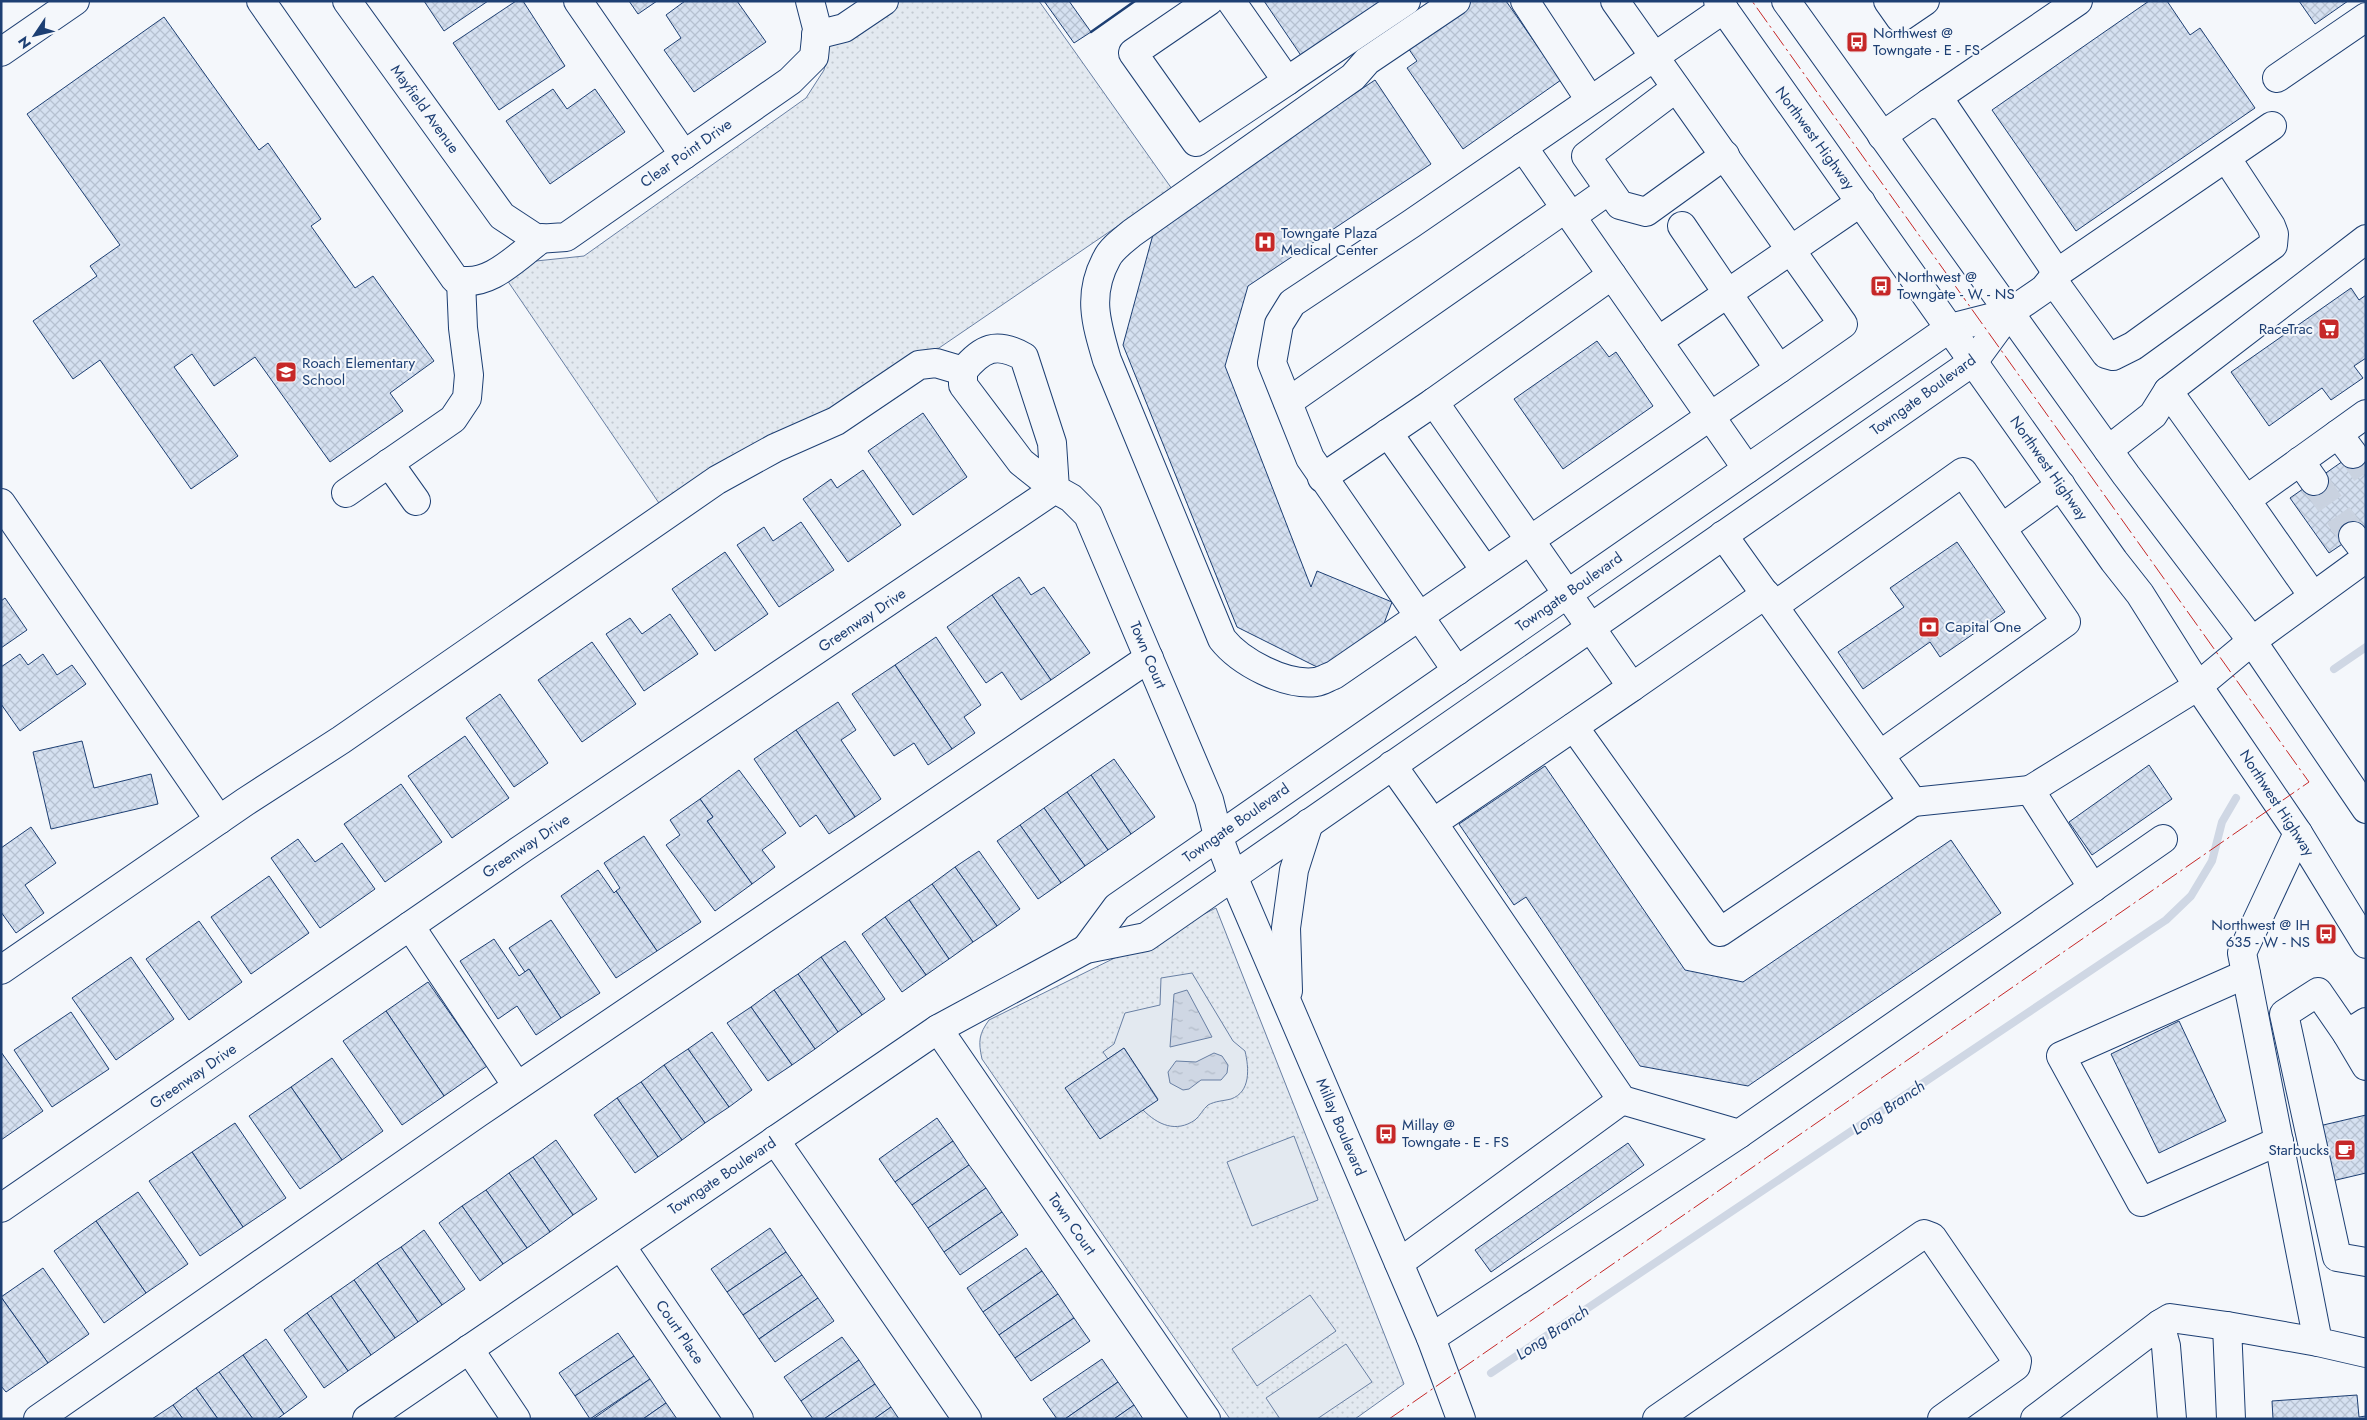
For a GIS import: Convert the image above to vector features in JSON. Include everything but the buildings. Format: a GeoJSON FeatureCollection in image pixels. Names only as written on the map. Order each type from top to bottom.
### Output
{"type":"FeatureCollection","features":[{"type":"Feature","properties":{"kind":"street"},"geometry":{"type":"LineString","coordinates":[[1,52],[75,1]]}},
{"type":"Feature","properties":{"kind":"street"},"geometry":{"type":"LineString","coordinates":[[261,1],[455,279],[461,281],[487,278],[542,238]]}},
{"type":"Feature","properties":{"kind":"street","name":"Mayfield Avenue"},"geometry":{"type":"LineString","coordinates":[[347,1],[502,216],[537,238],[542,238]]}},
{"type":"Feature","properties":{"kind":"street"},"geometry":{"type":"LineString","coordinates":[[578,1],[684,155]]}},
{"type":"Feature","properties":{"kind":"street","name":"Clear Point Drive"},"geometry":{"type":"LineString","coordinates":[[542,238],[566,236],[790,81],[814,57],[817,28],[810,1]]}},
{"type":"Feature","properties":{"kind":"street"},"geometry":{"type":"LineString","coordinates":[[816,35],[844,28],[884,1]]}},
{"type":"Feature","properties":{"kind":"street"},"geometry":{"type":"LineString","coordinates":[[1209,1],[1134,52],[1196,142],[1406,1]]}},
{"type":"Feature","properties":{"kind":"street"},"geometry":{"type":"LineString","coordinates":[[1230,1],[1287,81]]}},
{"type":"Feature","properties":{"kind":"street"},"geometry":{"type":"LineString","coordinates":[[1456,1],[1367,61],[1353,77],[1132,233],[1108,256],[1096,285],[1095,318],[1107,360],[1222,639],[1230,650],[1248,663],[1291,680],[1316,682],[1334,675],[1843,324],[1615,1]]}},
{"type":"Feature","properties":{"kind":"street"},"geometry":{"type":"LineString","coordinates":[[1525,1],[1590,100]]}},
{"type":"Feature","properties":{"kind":"street"},"geometry":{"type":"LineString","coordinates":[[1786,1],[2108,450],[2252,641],[2366,809]]}},
{"type":"Feature","properties":{"kind":"street"},"geometry":{"type":"LineString","coordinates":[[1888,1],[1900,18],[1925,1]]}},
{"type":"Feature","properties":{"kind":"street"},"geometry":{"type":"LineString","coordinates":[[1882,136],[2078,1]]}},
{"type":"Feature","properties":{"kind":"street"},"geometry":{"type":"LineString","coordinates":[[1457,671],[1310,458],[1272,363],[1279,324],[1292,303],[1653,57],[1721,5]]}},
{"type":"Feature","properties":{"kind":"street","name":"Northwest Highway"},"geometry":{"type":"LineString","coordinates":[[1721,5],[2114,561],[2140,594],[2198,686],[2298,833],[2366,944]]}},
{"type":"Feature","properties":{"kind":"street"},"geometry":{"type":"LineString","coordinates":[[2277,78],[2366,17]]}},
{"type":"Feature","properties":{"kind":"street"},"geometry":{"type":"LineString","coordinates":[[1676,88],[1586,156],[1609,190],[1620,204],[1646,212],[1725,155]]}},
{"type":"Feature","properties":{"kind":"street"},"geometry":{"type":"LineString","coordinates":[[1929,104],[1944,106],[2106,354],[2113,356],[2133,346],[2273,245],[2274,234],[2271,226],[2227,159]]}},
{"type":"Feature","properties":{"kind":"street"},"geometry":{"type":"LineString","coordinates":[[2009,313],[2044,289],[2054,276],[2227,159],[2272,126]]}},
{"type":"Feature","properties":{"kind":"street"},"geometry":{"type":"LineString","coordinates":[[1523,147],[1747,469]]}},
{"type":"Feature","properties":{"kind":"street"},"geometry":{"type":"LineString","coordinates":[[1288,402],[1569,212],[1609,190]]}},
{"type":"Feature","properties":{"kind":"street"},"geometry":{"type":"LineString","coordinates":[[1658,341],[1861,202]]}},
{"type":"Feature","properties":{"kind":"street"},"geometry":{"type":"LineString","coordinates":[[1682,226],[1779,369]]}},
{"type":"Feature","properties":{"kind":"street"},"geometry":{"type":"LineString","coordinates":[[2108,450],[2153,415],[2168,391],[2359,244]]}},
{"type":"Feature","properties":{"kind":"street"},"geometry":{"type":"LineString","coordinates":[[1322,478],[1434,402],[1612,274]]}},
{"type":"Feature","properties":{"kind":"street"},"geometry":{"type":"LineString","coordinates":[[346,493],[453,419],[467,398],[469,375],[463,328],[461,281]]}},
{"type":"Feature","properties":{"kind":"street","name":"Towngate Boulevard"},"geometry":{"type":"LineString","coordinates":[[1086,949],[1117,907],[1950,328],[2009,313]]}},
{"type":"Feature","properties":{"kind":"street","name":"Towngate Boulevard"},"geometry":{"type":"LineString","coordinates":[[367,1419],[938,1029],[1086,949],[1146,937],[1974,361],[2009,313]]}},
{"type":"Feature","properties":{"kind":"street"},"geometry":{"type":"LineString","coordinates":[[1,970],[219,820],[341,740],[717,480],[775,448],[836,421],[919,365],[936,363],[963,371],[976,355],[992,348],[1011,350],[1024,357],[1052,443],[1055,489]]}},
{"type":"Feature","properties":{"kind":"street","name":"Town Court"},"geometry":{"type":"LineString","coordinates":[[963,371],[963,385],[1021,462],[1055,489],[1071,498],[1088,515],[1209,800],[1218,836]]}},
{"type":"Feature","properties":{"kind":"street"},"geometry":{"type":"LineString","coordinates":[[2168,391],[2313,596]]}},
{"type":"Feature","properties":{"kind":"street"},"geometry":{"type":"LineString","coordinates":[[1434,402],[1632,687]]}},
{"type":"Feature","properties":{"kind":"street"},"geometry":{"type":"LineString","coordinates":[[2246,500],[2307,471],[2345,444],[2366,414]]}},
{"type":"Feature","properties":{"kind":"street"},"geometry":{"type":"LineString","coordinates":[[1388,433],[1485,570]]}},
{"type":"Feature","properties":{"kind":"street"},"geometry":{"type":"LineString","coordinates":[[389,463],[416,501]]}},
{"type":"Feature","properties":{"kind":"street"},"geometry":{"type":"LineString","coordinates":[[1433,823],[1632,687],[1770,600],[1963,472],[2066,622],[1880,755]]}},
{"type":"Feature","properties":{"kind":"street"},"geometry":{"type":"LineString","coordinates":[[2002,528],[2061,485]]}},
{"type":"Feature","properties":{"kind":"street","name":"Greenway Drive"},"geometry":{"type":"LineString","coordinates":[[1,1208],[410,926],[1055,489]]}},
{"type":"Feature","properties":{"kind":"street"},"geometry":{"type":"LineString","coordinates":[[1,503],[219,820]]}},
{"type":"Feature","properties":{"kind":"street"},"geometry":{"type":"LineString","coordinates":[[1724,535],[1913,802]]}},
{"type":"Feature","properties":{"kind":"street"},"geometry":{"type":"LineString","coordinates":[[1574,726],[1720,932],[1913,802],[2030,790],[2198,686],[2252,641],[2313,596],[2362,549]]}},
{"type":"Feature","properties":{"kind":"street"},"geometry":{"type":"LineString","coordinates":[[38,1419],[517,1086],[1149,658]]}},
{"type":"Feature","properties":{"kind":"street"},"geometry":{"type":"LineString","coordinates":[[1392,765],[1622,1100],[1739,1134]]}},
{"type":"Feature","properties":{"kind":"street"},"geometry":{"type":"LineString","coordinates":[[2030,790],[2093,888]]}},
{"type":"Feature","properties":{"kind":"street"},"geometry":{"type":"LineString","coordinates":[[1288,1005],[1286,928],[1294,870],[1309,823]]}},
{"type":"Feature","properties":{"kind":"street"},"geometry":{"type":"LineString","coordinates":[[2298,833],[2242,953],[2318,1342]]}},
{"type":"Feature","properties":{"kind":"street","name":"Millay Boulevard"},"geometry":{"type":"LineString","coordinates":[[1218,836],[1233,876],[1431,1338],[1461,1419]]}},
{"type":"Feature","properties":{"kind":"street"},"geometry":{"type":"LineString","coordinates":[[1431,1338],[1739,1134],[2163,839]]}},
{"type":"Feature","properties":{"kind":"street"},"geometry":{"type":"LineString","coordinates":[[410,926],[517,1086]]}},
{"type":"Feature","properties":{"kind":"street"},"geometry":{"type":"LineString","coordinates":[[2246,974],[2062,1056],[2141,1202],[2279,1141]]}},
{"type":"Feature","properties":{"kind":"street"},"geometry":{"type":"LineString","coordinates":[[2257,1029],[2318,992],[2356,1028],[2366,1066]]}},
{"type":"Feature","properties":{"kind":"street"},"geometry":{"type":"LineString","coordinates":[[2284,1014],[2337,1257],[2366,1262]]}},
{"type":"Feature","properties":{"kind":"street","name":"Town Court"},"geometry":{"type":"LineString","coordinates":[[938,1029],[1206,1419]]}},
{"type":"Feature","properties":{"kind":"street"},"geometry":{"type":"LineString","coordinates":[[1399,1262],[1622,1100]]}},
{"type":"Feature","properties":{"kind":"street"},"geometry":{"type":"LineString","coordinates":[[775,1140],[967,1419]]}},
{"type":"Feature","properties":{"kind":"street"},"geometry":{"type":"LineString","coordinates":[[1658,1419],[1924,1234],[1932,1237],[2017,1361],[2016,1366],[1942,1419]]}},
{"type":"Feature","properties":{"kind":"street","name":"Court Place"},"geometry":{"type":"LineString","coordinates":[[621,1246],[739,1419]]}},
{"type":"Feature","properties":{"kind":"street"},"geometry":{"type":"LineString","coordinates":[[2035,1419],[2170,1318],[2318,1342],[2366,1353]]}},
{"type":"Feature","properties":{"kind":"street"},"geometry":{"type":"LineString","coordinates":[[2160,1324],[2166,1346],[2172,1419]]}},
{"type":"Feature","properties":{"kind":"street"},"geometry":{"type":"LineString","coordinates":[[2227,1326],[2231,1419]]}},
{"type":"Feature","properties":{"kind":"street"},"geometry":{"type":"LineString","coordinates":[[469,1350],[516,1419]]}},
{"type":"Feature","properties":{"kind":"shaded area"},"geometry":{"type":"Polygon","coordinates":[[[892,1],[1039,1],[1172,189],[939,348],[663,509],[507,280],[536,261],[584,256],[806,98],[824,70],[829,46],[892,1]]]}},
{"type":"Feature","properties":{"kind":"shaded area"},"geometry":{"type":"Polygon","coordinates":[[[1216,908],[1404,1384],[1355,1419],[1230,1419],[982,1059],[980,1038],[989,1020],[1216,908]]]}},
{"type":"Feature","properties":{"kind":"shaded area"},"geometry":{"type":"Polygon","coordinates":[[[1192,973],[1233,1041],[1245,1051],[1248,1072],[1245,1085],[1238,1096],[1211,1104],[1195,1120],[1188,1124],[1174,1127],[1155,1120],[1143,1110],[1158,1099],[1124,1048],[1108,1059],[1103,1052],[1114,1044],[1125,1013],[1160,1005],[1161,978],[1192,973]]]}},
{"type":"Feature","properties":{"kind":"shaded area"},"geometry":{"type":"Polygon","coordinates":[[[1294,1136],[1318,1200],[1252,1226],[1227,1162],[1294,1136]]]}},
{"type":"Feature","properties":{"kind":"shaded area"},"geometry":{"type":"Polygon","coordinates":[[[1310,1295],[1336,1331],[1257,1386],[1232,1349],[1310,1295]]]}},
{"type":"Feature","properties":{"kind":"shaded area"},"geometry":{"type":"Polygon","coordinates":[[[1346,1344],[1372,1382],[1317,1419],[1280,1419],[1266,1398],[1346,1344]]]}},
{"type":"Feature","properties":{"kind":"water"},"geometry":{"type":"Polygon","coordinates":[[[1187,990],[1212,1037],[1170,1047],[1174,994],[1187,990]]]}},
{"type":"Feature","properties":{"kind":"water"},"geometry":{"type":"Polygon","coordinates":[[[1214,1053],[1222,1056],[1228,1065],[1227,1073],[1221,1080],[1201,1080],[1189,1089],[1183,1090],[1170,1083],[1168,1072],[1176,1061],[1196,1062],[1214,1053]]]}},
{"type":"Feature","properties":{"kind":"waterway","name":"Long Branch"},"geometry":{"type":"LineString","coordinates":[[2334,669],[2366,647]]}},
{"type":"Feature","properties":{"kind":"waterway","name":"Long Branch"},"geometry":{"type":"LineString","coordinates":[[1491,1373],[2166,920],[2191,896],[2212,861],[2222,822],[2236,798]]}},
{"type":"Feature","properties":{"kind":"tunnel"},"geometry":{"type":"LineString","coordinates":[[2353,454],[2366,473]]}},
{"type":"Feature","properties":{"kind":"tunnel"},"geometry":{"type":"LineString","coordinates":[[2314,481],[2353,536]]}},
{"type":"Feature","properties":{"kind":"wall"},"geometry":{"type":"LineString","coordinates":[[1091,32],[1135,1]]}},
{"type":"Feature","properties":{"kind":"power"},"geometry":{"type":"LineString","coordinates":[[1389,1419],[2309,782],[1752,1]]}},
{"type":"Feature","properties":{"kind":"place","name":"Northwest @ Towngate - E - FS"},"geometry":{"type":"Point","coordinates":[1857,42]}},
{"type":"Feature","properties":{"kind":"place","name":"Towngate Plaza Medical Center"},"geometry":{"type":"Point","coordinates":[1265,242]}},
{"type":"Feature","properties":{"kind":"place","name":"Northwest @ Towngate - W - NS"},"geometry":{"type":"Point","coordinates":[1881,286]}},
{"type":"Feature","properties":{"kind":"place","name":"RaceTrac"},"geometry":{"type":"Point","coordinates":[2329,329]}},
{"type":"Feature","properties":{"kind":"place","name":"Roach Elementary School"},"geometry":{"type":"Point","coordinates":[286,372]}},
{"type":"Feature","properties":{"kind":"place","name":"Capital One"},"geometry":{"type":"Point","coordinates":[1929,627]}},
{"type":"Feature","properties":{"kind":"place","name":"Northwest @ IH 635 - W - NS"},"geometry":{"type":"Point","coordinates":[2326,934]}},
{"type":"Feature","properties":{"kind":"place","name":"Millay @ Towngate - E - FS"},"geometry":{"type":"Point","coordinates":[1386,1134]}},
{"type":"Feature","properties":{"kind":"place","name":"Starbucks"},"geometry":{"type":"Point","coordinates":[2345,1150]}}]}
